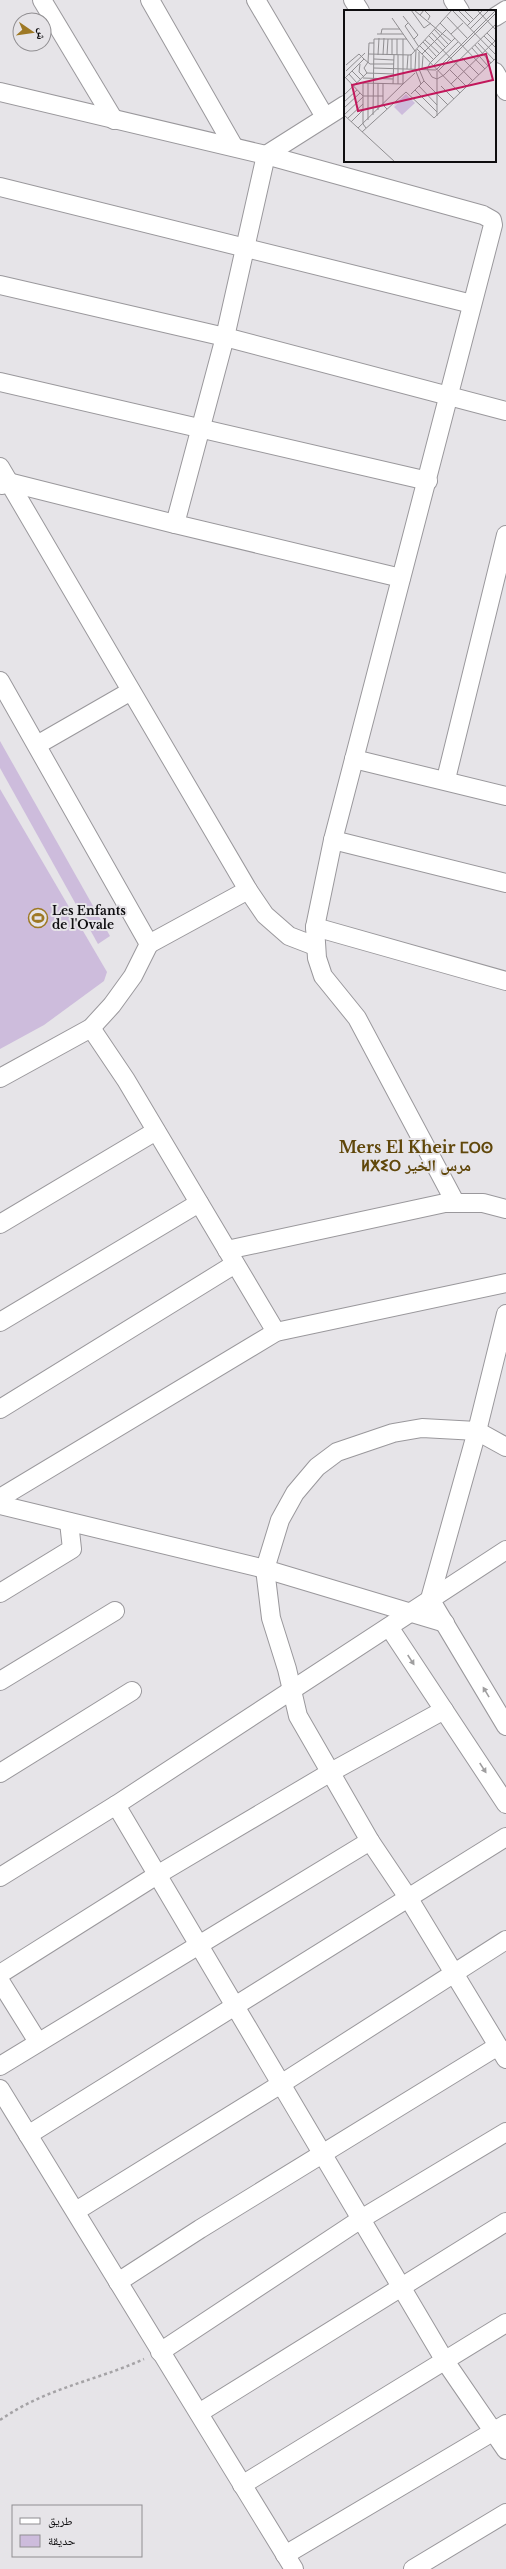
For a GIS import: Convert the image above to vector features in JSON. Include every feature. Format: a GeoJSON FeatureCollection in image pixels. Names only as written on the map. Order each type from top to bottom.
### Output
{"type":"FeatureCollection","features":[{"type":"Feature","properties":{"kind":"street"},"geometry":{"type":"LineString","coordinates":[[42,0],[114,120]]}},
{"type":"Feature","properties":{"kind":"street"},"geometry":{"type":"LineString","coordinates":[[150,0],[234,147]]}},
{"type":"Feature","properties":{"kind":"street"},"geometry":{"type":"LineString","coordinates":[[256,0],[325,117]]}},
{"type":"Feature","properties":{"kind":"street"},"geometry":{"type":"LineString","coordinates":[[353,0],[359,10]]}},
{"type":"Feature","properties":{"kind":"street"},"geometry":{"type":"LineString","coordinates":[[453,0],[459,10]]}},
{"type":"Feature","properties":{"kind":"street"},"geometry":{"type":"LineString","coordinates":[[496,16],[506,10]]}},
{"type":"Feature","properties":{"kind":"street"},"geometry":{"type":"LineString","coordinates":[[496,74],[506,91]]}},
{"type":"Feature","properties":{"kind":"street"},"geometry":{"type":"LineString","coordinates":[[0,92],[266,155],[489,217],[493,225],[428,481],[401,578],[333,840],[314,927],[315,946],[323,976],[357,1018],[455,1202]]}},
{"type":"Feature","properties":{"kind":"street"},"geometry":{"type":"LineString","coordinates":[[175,524],[199,428],[225,337],[243,248],[266,155],[344,106]]}},
{"type":"Feature","properties":{"kind":"street"},"geometry":{"type":"LineString","coordinates":[[0,187],[472,304]]}},
{"type":"Feature","properties":{"kind":"street"},"geometry":{"type":"LineString","coordinates":[[0,285],[225,337],[506,411]]}},
{"type":"Feature","properties":{"kind":"street"},"geometry":{"type":"LineString","coordinates":[[0,382],[428,481]]}},
{"type":"Feature","properties":{"kind":"street"},"geometry":{"type":"LineString","coordinates":[[3,479],[175,524],[401,578]]}},
{"type":"Feature","properties":{"kind":"street"},"geometry":{"type":"LineString","coordinates":[[3,479],[131,691],[248,890],[266,915],[289,936],[315,946]]}},
{"type":"Feature","properties":{"kind":"street"},"geometry":{"type":"LineString","coordinates":[[446,779],[506,535]]}},
{"type":"Feature","properties":{"kind":"street"},"geometry":{"type":"LineString","coordinates":[[0,681],[149,944]]}},
{"type":"Feature","properties":{"kind":"street"},"geometry":{"type":"LineString","coordinates":[[37,745],[131,691]]}},
{"type":"Feature","properties":{"kind":"street"},"geometry":{"type":"LineString","coordinates":[[354,759],[446,779],[506,796]]}},
{"type":"Feature","properties":{"kind":"street"},"geometry":{"type":"LineString","coordinates":[[333,840],[506,883]]}},
{"type":"Feature","properties":{"kind":"street"},"geometry":{"type":"LineString","coordinates":[[0,1078],[91,1028],[112,1005],[133,976],[149,944],[248,890]]}},
{"type":"Feature","properties":{"kind":"street"},"geometry":{"type":"LineString","coordinates":[[314,927],[506,981]]}},
{"type":"Feature","properties":{"kind":"street"},"geometry":{"type":"LineString","coordinates":[[91,1028],[156,1131],[276,1332]]}},
{"type":"Feature","properties":{"kind":"street"},"geometry":{"type":"LineString","coordinates":[[0,1224],[156,1131]]}},
{"type":"Feature","properties":{"kind":"street"},"geometry":{"type":"LineString","coordinates":[[0,1409],[231,1257],[455,1202],[484,1203],[506,1209]]}},
{"type":"Feature","properties":{"kind":"street"},"geometry":{"type":"LineString","coordinates":[[0,1322],[199,1203]]}},
{"type":"Feature","properties":{"kind":"street"},"geometry":{"type":"LineString","coordinates":[[0,1498],[276,1332],[506,1283]]}},
{"type":"Feature","properties":{"kind":"street"},"geometry":{"type":"LineString","coordinates":[[506,1314],[502,1343],[430,1599],[506,1726]]}},
{"type":"Feature","properties":{"kind":"street"},"geometry":{"type":"LineString","coordinates":[[118,2282],[322,2153],[504,2055],[409,1899],[370,1841],[298,1716],[293,1690],[271,1618],[265,1569],[280,1520],[295,1493],[317,1467],[337,1452],[393,1433],[422,1428],[478,1431],[506,1446]]}},
{"type":"Feature","properties":{"kind":"street"},"geometry":{"type":"LineString","coordinates":[[0,1505],[265,1569],[413,1612],[445,1623]]}},
{"type":"Feature","properties":{"kind":"street"},"geometry":{"type":"LineString","coordinates":[[0,1593],[72,1549],[69,1522]]}},
{"type":"Feature","properties":{"kind":"street"},"geometry":{"type":"LineString","coordinates":[[0,1876],[116,1805],[505,1551]]}},
{"type":"Feature","properties":{"kind":"street"},"geometry":{"type":"LineString","coordinates":[[0,1681],[114,1611]]}},
{"type":"Feature","properties":{"kind":"street"},"geometry":{"type":"LineString","coordinates":[[389,1628],[506,1804]]}},
{"type":"Feature","properties":{"kind":"street"},"geometry":{"type":"LineString","coordinates":[[0,1773],[132,1691]]}},
{"type":"Feature","properties":{"kind":"street"},"geometry":{"type":"LineString","coordinates":[[0,1974],[157,1875],[331,1772],[444,1710]]}},
{"type":"Feature","properties":{"kind":"street"},"geometry":{"type":"LineString","coordinates":[[116,1805],[445,2361],[500,2428],[506,2450]]}},
{"type":"Feature","properties":{"kind":"street"},"geometry":{"type":"LineString","coordinates":[[28,2135],[409,1899],[506,1837]]}},
{"type":"Feature","properties":{"kind":"street"},"geometry":{"type":"LineString","coordinates":[[0,2066],[370,1841]]}},
{"type":"Feature","properties":{"kind":"street"},"geometry":{"type":"LineString","coordinates":[[76,2211],[281,2084],[506,1940]]}},
{"type":"Feature","properties":{"kind":"street"},"geometry":{"type":"LineString","coordinates":[[0,1981],[38,2042]]}},
{"type":"Feature","properties":{"kind":"street"},"geometry":{"type":"LineString","coordinates":[[0,2089],[76,2211],[160,2352],[289,2562],[500,2428]]}},
{"type":"Feature","properties":{"kind":"street"},"geometry":{"type":"LineString","coordinates":[[160,2352],[361,2219],[506,2132]]}},
{"type":"Feature","properties":{"kind":"street"},"geometry":{"type":"LineString","coordinates":[[198,2414],[506,2222]]}},
{"type":"Feature","properties":{"kind":"street"},"geometry":{"type":"LineString","coordinates":[[242,2485],[506,2323]]}},
{"type":"Feature","properties":{"kind":"street"},"geometry":{"type":"LineString","coordinates":[[413,2569],[506,2513]]}},
{"type":"Feature","properties":{"kind":"path"},"geometry":{"type":"LineString","coordinates":[[0,2420],[39,2396],[119,2370],[160,2352]]}},
{"type":"Feature","properties":{"kind":"green space"},"geometry":{"type":"Polygon","coordinates":[[[0,741],[110,936],[98,944],[0,768],[0,741]]]}},
{"type":"Feature","properties":{"kind":"green space","name":"Les Enfants de l'Ovale"},"geometry":{"type":"Polygon","coordinates":[[[0,789],[107,972],[104,981],[44,1025],[0,1049],[0,789]]]}},
{"type":"Feature","properties":{"kind":"place","name":"Les Enfants de l'Ovale"},"geometry":{"type":"Point","coordinates":[38,918]}},
{"type":"Feature","properties":{"kind":"district","name":"Mers El Kheir ⵎⵔⵙ ⵍⵅⵉⵔ مرس الخير"},"geometry":{"type":"Point","coordinates":[416,1156]}}]}
